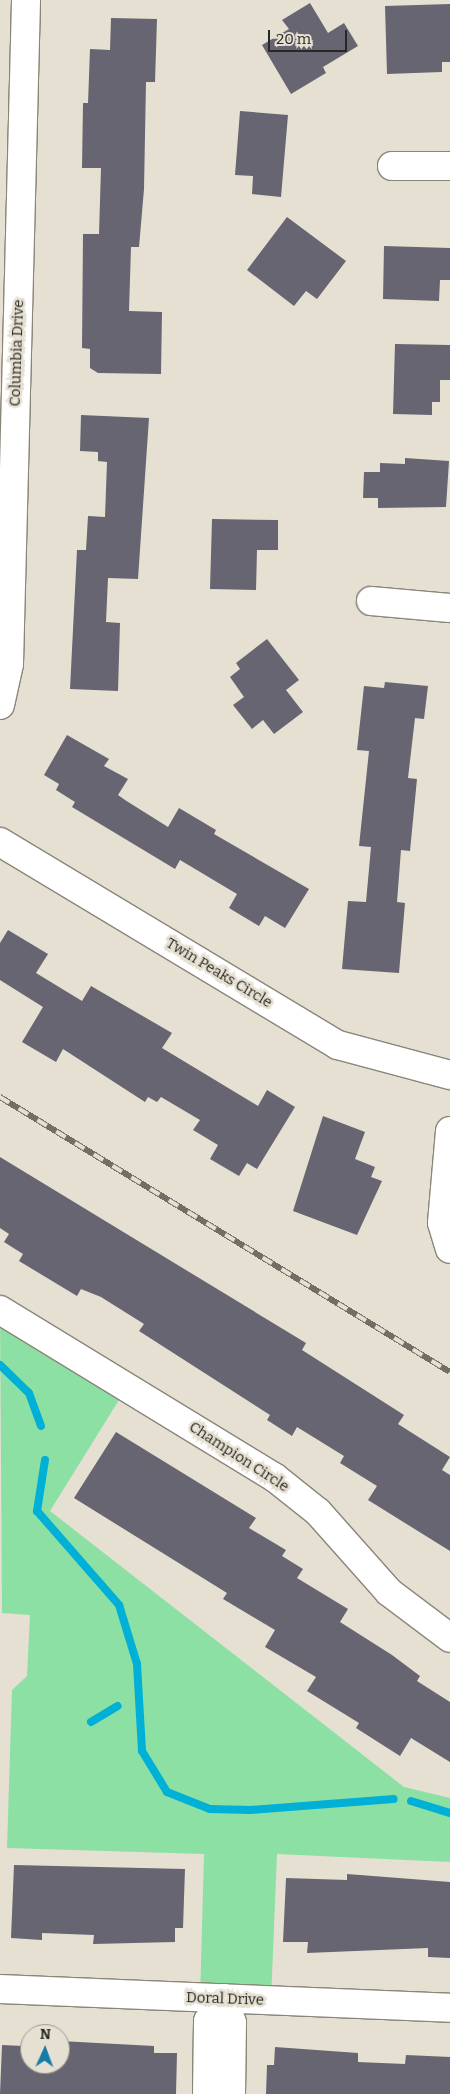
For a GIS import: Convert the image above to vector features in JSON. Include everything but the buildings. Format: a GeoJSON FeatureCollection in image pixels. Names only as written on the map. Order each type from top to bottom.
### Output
{"type":"FeatureCollection","features":[{"type":"Feature","properties":{"kind":"street","name":"Columbia Drive"},"geometry":{"type":"LineString","coordinates":[[0,705],[8,664],[26,0]]}},
{"type":"Feature","properties":{"kind":"street"},"geometry":{"type":"LineString","coordinates":[[392,166],[450,166]]}},
{"type":"Feature","properties":{"kind":"street"},"geometry":{"type":"LineString","coordinates":[[371,600],[450,608]]}},
{"type":"Feature","properties":{"kind":"street","name":"Twin Peaks Circle"},"geometry":{"type":"LineString","coordinates":[[0,842],[338,1045],[450,1075]]}},
{"type":"Feature","properties":{"kind":"street"},"geometry":{"type":"LineString","coordinates":[[450,1131],[442,1223],[450,1249]]}},
{"type":"Feature","properties":{"kind":"street","name":"Champion Circle"},"geometry":{"type":"LineString","coordinates":[[0,1310],[274,1477],[324,1518],[389,1592],[450,1638]]}},
{"type":"Feature","properties":{"kind":"street","name":"Doral Drive"},"geometry":{"type":"LineString","coordinates":[[0,1989],[450,2008]]}},
{"type":"Feature","properties":{"kind":"street"},"geometry":{"type":"LineString","coordinates":[[207,2094],[208,2021],[224,1998]]}},
{"type":"Feature","properties":{"kind":"street"},"geometry":{"type":"LineString","coordinates":[[224,1998],[232,2023],[231,2094]]}},
{"type":"Feature","properties":{"kind":"green space"},"geometry":{"type":"Polygon","coordinates":[[[0,1310],[127,1387],[50,1511],[404,1787],[450,1798],[450,1862],[277,1854],[271,2000],[200,1998],[204,1854],[7,1848],[12,1690],[27,1676],[30,1615],[2,1613],[0,1310]]]}},
{"type":"Feature","properties":{"kind":"waterway"},"geometry":{"type":"LineString","coordinates":[[0,1365],[29,1393],[41,1426]]}},
{"type":"Feature","properties":{"kind":"waterway"},"geometry":{"type":"LineString","coordinates":[[45,1460],[37,1511],[119,1605],[137,1664],[142,1751],[167,1792],[210,1809],[250,1810],[394,1799]]}},
{"type":"Feature","properties":{"kind":"waterway"},"geometry":{"type":"LineString","coordinates":[[91,1722],[118,1706]]}},
{"type":"Feature","properties":{"kind":"waterway"},"geometry":{"type":"LineString","coordinates":[[411,1801],[450,1813]]}},
{"type":"Feature","properties":{"kind":"railway"},"geometry":{"type":"LineString","coordinates":[[0,1097],[450,1372]]}}]}
